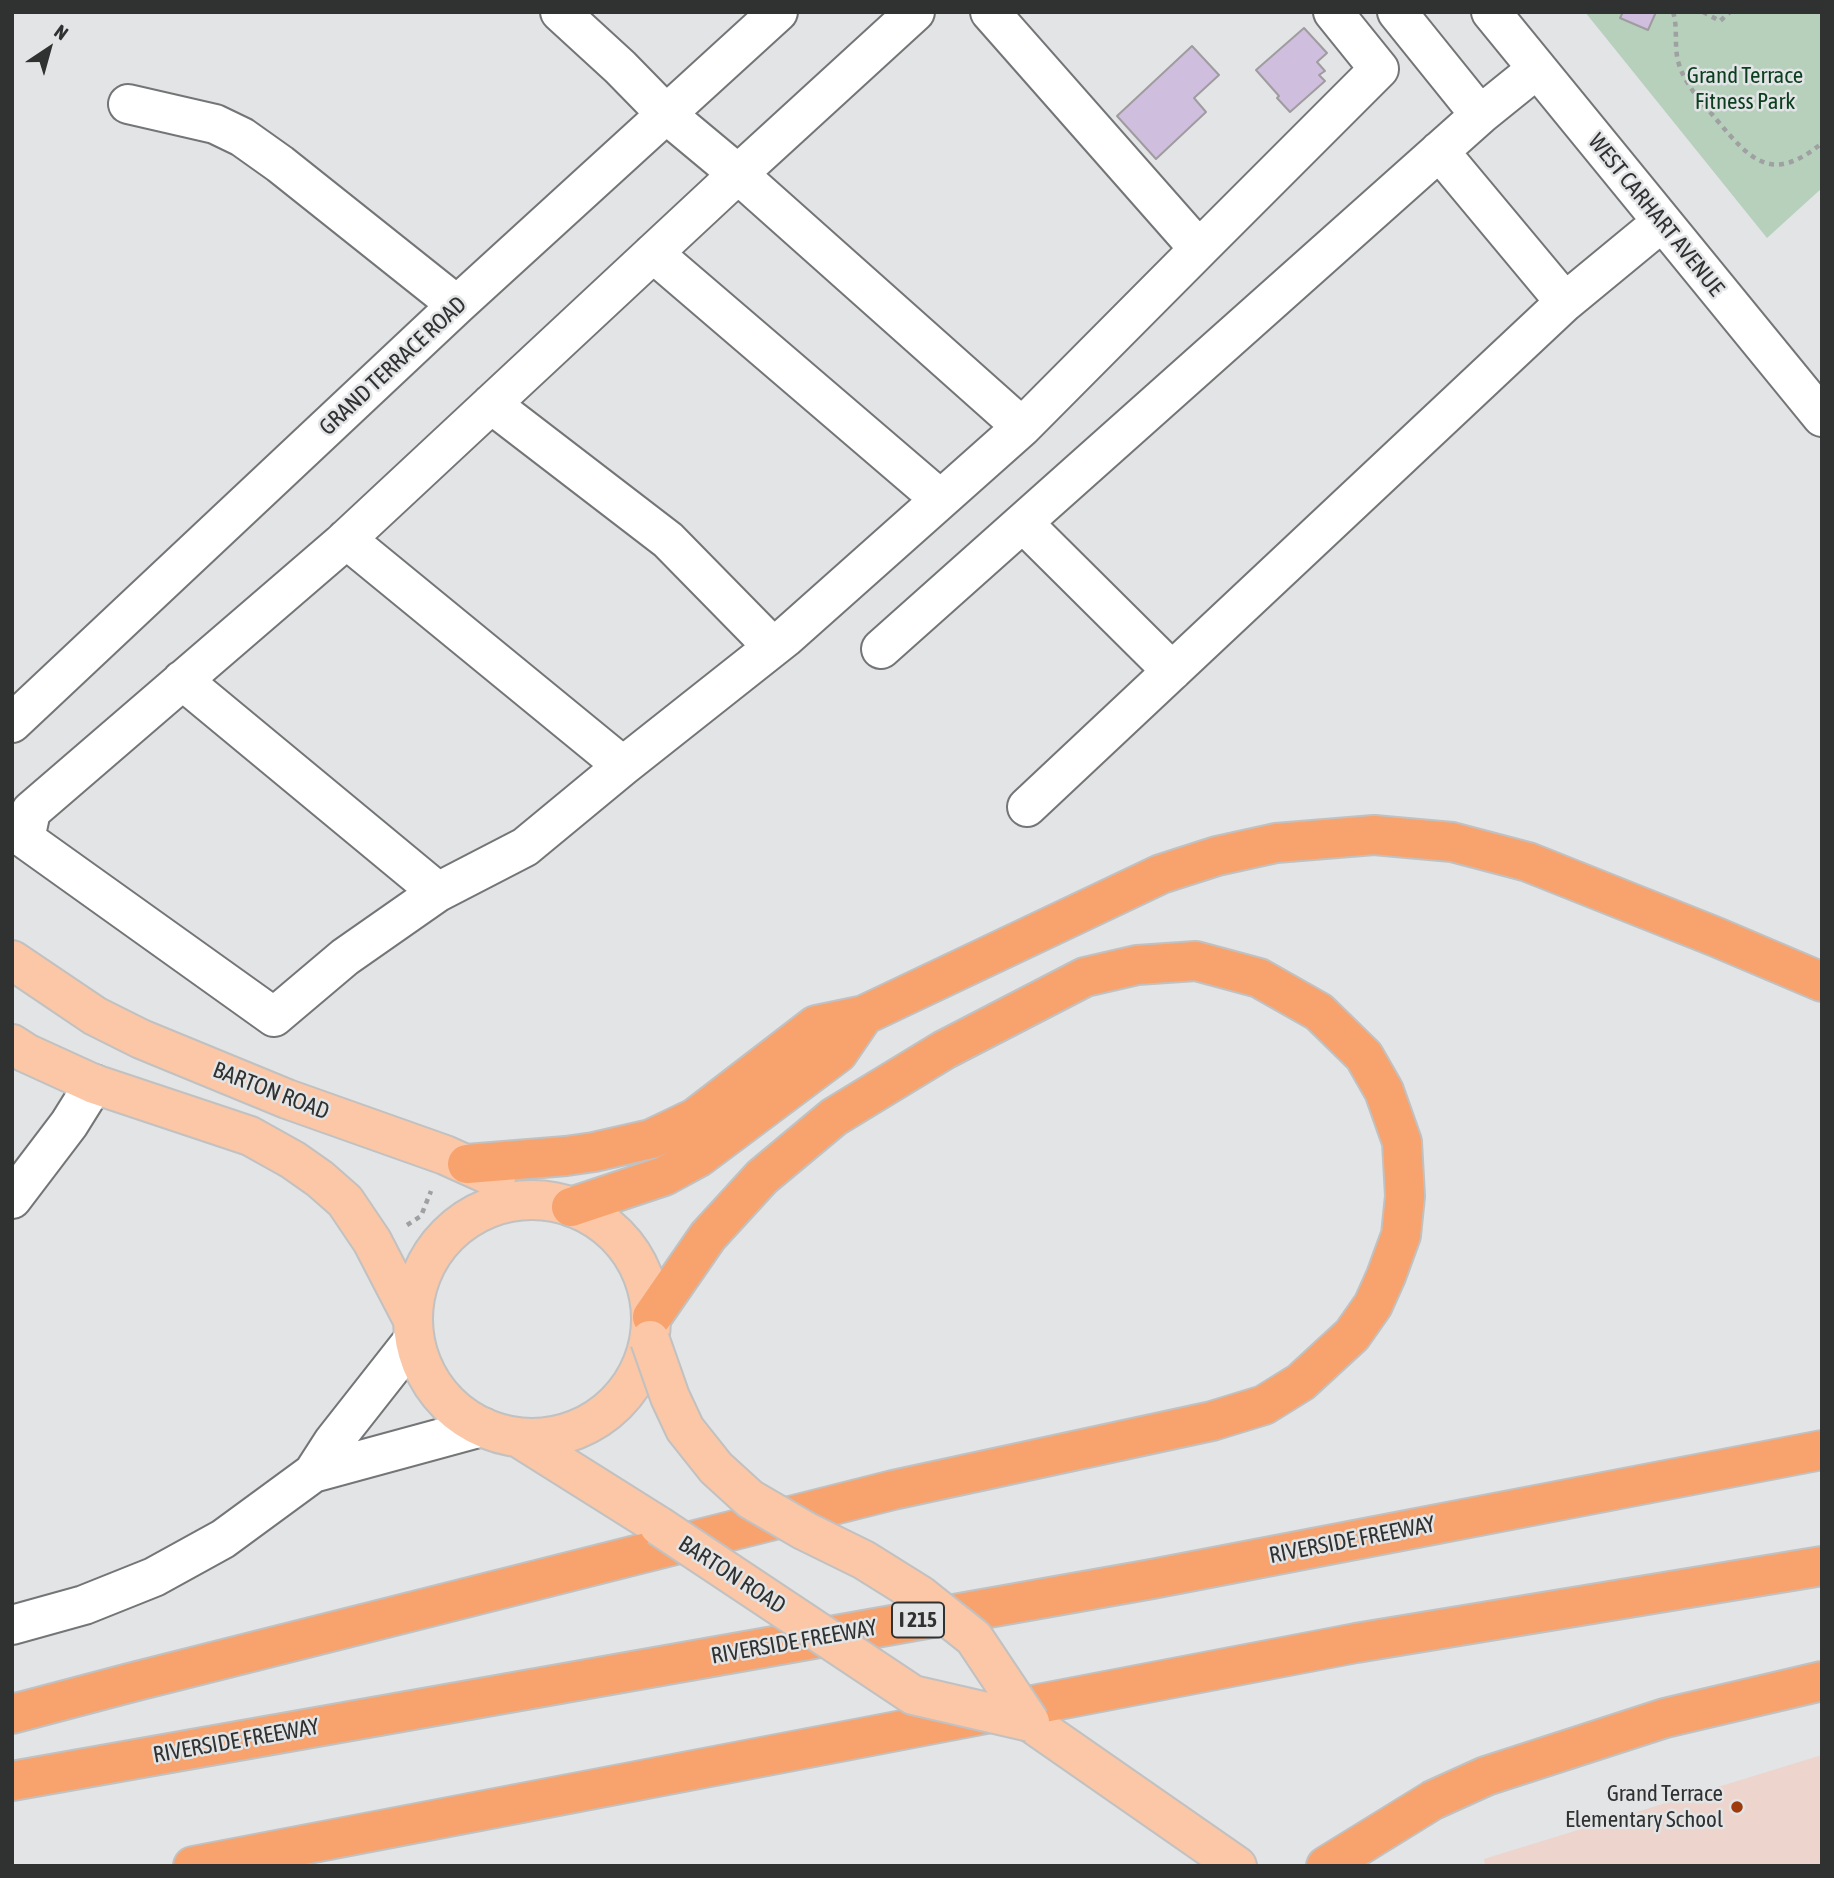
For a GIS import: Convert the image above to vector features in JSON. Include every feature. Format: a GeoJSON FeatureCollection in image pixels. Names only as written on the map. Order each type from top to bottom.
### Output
{"type":"FeatureCollection","features":[{"type":"Feature","properties":{"kind":"highway"},"geometry":{"type":"LineString","coordinates":[[467,1164],[566,1156],[651,1139],[695,1118],[816,1025],[864,1014],[1161,874],[1217,856],[1276,843],[1374,835],[1452,842],[1528,862],[1822,982]]}},
{"type":"Feature","properties":{"kind":"highway"},"geometry":{"type":"LineString","coordinates":[[12,1714],[893,1490],[1212,1421],[1264,1405],[1301,1381],[1352,1335],[1373,1305],[1401,1235],[1405,1196],[1402,1142],[1384,1091],[1364,1056],[1320,1013],[1259,978],[1196,961],[1137,965],[1085,977],[955,1044],[834,1117],[762,1177],[708,1236],[651,1328]]}},
{"type":"Feature","properties":{"kind":"highway"},"geometry":{"type":"LineString","coordinates":[[556,1203],[664,1176],[699,1157],[838,1053],[864,1014]]}},
{"type":"Feature","properties":{"kind":"highway","name":"RIVERSIDE FREEWAY"},"geometry":{"type":"LineString","coordinates":[[12,1781],[1152,1579],[1822,1450]]}},
{"type":"Feature","properties":{"kind":"highway"},"geometry":{"type":"LineString","coordinates":[[193,1866],[1356,1643],[1822,1566]]}},
{"type":"Feature","properties":{"kind":"highway"},"geometry":{"type":"LineString","coordinates":[[1326,1866],[1433,1800],[1486,1776],[1665,1718],[1822,1681]]}},
{"type":"Feature","properties":{"kind":"main road","name":"BARTON ROAD"},"geometry":{"type":"LineString","coordinates":[[12,960],[95,1016],[141,1039],[287,1099],[467,1164],[556,1203]]}},
{"type":"Feature","properties":{"kind":"main road"},"geometry":{"type":"LineString","coordinates":[[12,1044],[94,1084],[250,1136],[320,1179],[345,1201],[372,1241],[413,1329],[419,1358],[426,1375],[437,1391],[465,1418],[493,1432],[519,1438],[564,1435],[585,1427],[621,1400],[645,1362],[651,1328],[648,1289],[636,1261],[619,1238],[597,1219],[556,1203],[521,1200],[502,1204],[466,1220],[450,1232],[437,1247],[419,1281],[414,1300],[413,1329]]}},
{"type":"Feature","properties":{"kind":"main road","name":"BARTON ROAD"},"geometry":{"type":"LineString","coordinates":[[651,1328],[670,1397],[685,1429],[716,1468],[750,1499],[863,1560],[920,1595],[974,1638],[1030,1722]]}},
{"type":"Feature","properties":{"kind":"main road","name":"BARTON ROAD"},"geometry":{"type":"LineString","coordinates":[[519,1438],[913,1695],[1030,1722],[1237,1866]]}},
{"type":"Feature","properties":{"kind":"street"},"geometry":{"type":"LineString","coordinates":[[559,12],[620,67],[666,114],[738,174],[1022,427]]}},
{"type":"Feature","properties":{"kind":"street","name":"GRAND TERRACE ROAD"},"geometry":{"type":"LineString","coordinates":[[12,723],[457,305],[778,12]]}},
{"type":"Feature","properties":{"kind":"street"},"geometry":{"type":"LineString","coordinates":[[915,12],[346,539],[31,811],[25,839],[274,1017],[345,957],[438,892],[525,847],[622,766],[773,647],[1022,427],[1379,69],[1333,12]]}},
{"type":"Feature","properties":{"kind":"street"},"geometry":{"type":"LineString","coordinates":[[990,12],[1199,249]]}},
{"type":"Feature","properties":{"kind":"street"},"geometry":{"type":"LineString","coordinates":[[1397,12],[1480,115]]}},
{"type":"Feature","properties":{"kind":"street","name":"WEST CARHART AVENUE"},"geometry":{"type":"LineString","coordinates":[[1491,12],[1822,417]]}},
{"type":"Feature","properties":{"kind":"street"},"geometry":{"type":"LineString","coordinates":[[881,649],[1439,151],[1537,69]]}},
{"type":"Feature","properties":{"kind":"street"},"geometry":{"type":"LineString","coordinates":[[128,104],[215,124],[242,136],[457,305]]}},
{"type":"Feature","properties":{"kind":"street"},"geometry":{"type":"LineString","coordinates":[[1439,151],[1565,302]]}},
{"type":"Feature","properties":{"kind":"street"},"geometry":{"type":"LineString","coordinates":[[1027,807],[1565,302],[1662,222]]}},
{"type":"Feature","properties":{"kind":"street"},"geometry":{"type":"LineString","coordinates":[[653,253],[940,499]]}},
{"type":"Feature","properties":{"kind":"street"},"geometry":{"type":"LineString","coordinates":[[491,404],[668,540],[773,647]]}},
{"type":"Feature","properties":{"kind":"street"},"geometry":{"type":"LineString","coordinates":[[1024,524],[1172,671]]}},
{"type":"Feature","properties":{"kind":"street"},"geometry":{"type":"LineString","coordinates":[[346,539],[622,766]]}},
{"type":"Feature","properties":{"kind":"street"},"geometry":{"type":"LineString","coordinates":[[182,680],[438,892]]}},
{"type":"Feature","properties":{"kind":"street"},"geometry":{"type":"LineString","coordinates":[[12,1199],[24,1160],[69,1124],[94,1084]]}},
{"type":"Feature","properties":{"kind":"street"},"geometry":{"type":"LineString","coordinates":[[313,1473],[413,1329]]}},
{"type":"Feature","properties":{"kind":"street"},"geometry":{"type":"LineString","coordinates":[[12,1625],[84,1605],[154,1577],[223,1539],[313,1473],[482,1427]]}},
{"type":"Feature","properties":{"kind":"path"},"geometry":{"type":"LineString","coordinates":[[1673,12],[1678,60],[1685,78],[1697,97],[1751,157],[1765,164],[1780,165],[1794,162],[1822,143]]}},
{"type":"Feature","properties":{"kind":"path"},"geometry":{"type":"LineString","coordinates":[[1703,12],[1720,21],[1730,12]]}},
{"type":"Feature","properties":{"kind":"path"},"geometry":{"type":"LineString","coordinates":[[403,1227],[421,1216],[432,1185]]}},
{"type":"Feature","properties":{"kind":"shaded area","name":"Grand Terrace Elementary School"},"geometry":{"type":"Polygon","coordinates":[[[1822,1755],[1822,1866],[1485,1866],[1484,1859],[1822,1755]]]}},
{"type":"Feature","properties":{"kind":"green space","name":"Grand Terrace Fitness Park"},"geometry":{"type":"Polygon","coordinates":[[[1585,12],[1822,12],[1822,188],[1767,238],[1585,12]]]}},
{"type":"Feature","properties":{"kind":"building"},"geometry":{"type":"Polygon","coordinates":[[[1623,12],[1656,12],[1648,30],[1620,18],[1623,12]]]}},
{"type":"Feature","properties":{"kind":"building"},"geometry":{"type":"Polygon","coordinates":[[[1304,28],[1327,53],[1317,62],[1325,71],[1319,75],[1325,81],[1290,112],[1256,70],[1304,28]]]}},
{"type":"Feature","properties":{"kind":"building"},"geometry":{"type":"Polygon","coordinates":[[[1192,46],[1219,75],[1194,98],[1206,112],[1156,159],[1117,116],[1192,46]]]}},
{"type":"Feature","properties":{"kind":"place","name":"Grand Terrace Elementary School"},"geometry":{"type":"Point","coordinates":[1737,1807]}}]}
